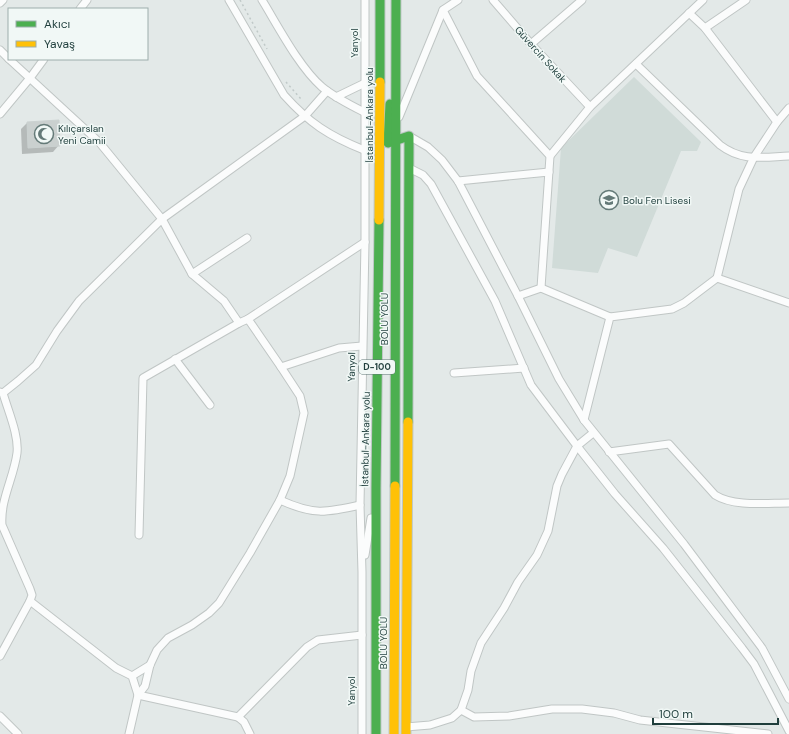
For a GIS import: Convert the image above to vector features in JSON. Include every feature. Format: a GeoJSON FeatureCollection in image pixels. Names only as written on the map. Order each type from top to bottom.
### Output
{"type":"FeatureCollection","features":[{"type":"Feature","properties":{"kind":"main road","name":"İstanbul-Ankara yolu"},"geometry":{"type":"LineString","coordinates":[[376,734],[376,488],[380,0]]}},
{"type":"Feature","properties":{"kind":"main road"},"geometry":{"type":"LineString","coordinates":[[396,0],[388,143],[409,136],[405,674],[406,731]]}},
{"type":"Feature","properties":{"kind":"main road","name":"BOLU YOLU"},"geometry":{"type":"LineString","coordinates":[[394,734],[396,0]]}},
{"type":"Feature","properties":{"kind":"street"},"geometry":{"type":"LineString","coordinates":[[0,3],[3,0]]}},
{"type":"Feature","properties":{"kind":"street"},"geometry":{"type":"LineString","coordinates":[[81,8],[87,0]]}},
{"type":"Feature","properties":{"kind":"street"},"geometry":{"type":"LineString","coordinates":[[229,0],[284,95],[319,128],[330,135],[364,150]]}},
{"type":"Feature","properties":{"kind":"street"},"geometry":{"type":"LineString","coordinates":[[262,0],[303,66],[313,78],[327,91],[364,112]]}},
{"type":"Feature","properties":{"kind":"street","name":"Yanyol"},"geometry":{"type":"LineString","coordinates":[[362,734],[362,572],[360,506],[365,242],[365,0]]}},
{"type":"Feature","properties":{"kind":"street"},"geometry":{"type":"LineString","coordinates":[[388,143],[443,10],[458,0]]}},
{"type":"Feature","properties":{"kind":"street","name":"Güvercin Sokak"},"geometry":{"type":"LineString","coordinates":[[492,0],[590,107]]}},
{"type":"Feature","properties":{"kind":"street"},"geometry":{"type":"LineString","coordinates":[[531,44],[582,0]]}},
{"type":"Feature","properties":{"kind":"street"},"geometry":{"type":"LineString","coordinates":[[541,288],[550,156],[590,107],[702,0]]}},
{"type":"Feature","properties":{"kind":"street"},"geometry":{"type":"LineString","coordinates":[[705,28],[746,0]]}},
{"type":"Feature","properties":{"kind":"street"},"geometry":{"type":"LineString","coordinates":[[443,10],[477,76],[550,156]]}},
{"type":"Feature","properties":{"kind":"street"},"geometry":{"type":"LineString","coordinates":[[689,13],[705,28],[777,122]]}},
{"type":"Feature","properties":{"kind":"street"},"geometry":{"type":"LineString","coordinates":[[0,50],[8,58]]}},
{"type":"Feature","properties":{"kind":"street"},"geometry":{"type":"LineString","coordinates":[[10,60],[99,142],[162,218],[192,274],[224,301],[238,323]]}},
{"type":"Feature","properties":{"kind":"street"},"geometry":{"type":"LineString","coordinates":[[0,114],[43,60]]}},
{"type":"Feature","properties":{"kind":"street"},"geometry":{"type":"LineString","coordinates":[[636,64],[720,146],[740,156],[754,158],[789,156]]}},
{"type":"Feature","properties":{"kind":"street"},"geometry":{"type":"LineString","coordinates":[[336,97],[365,83]]}},
{"type":"Feature","properties":{"kind":"street"},"geometry":{"type":"LineString","coordinates":[[0,656],[32,595],[0,517],[5,491],[17,453],[17,441],[1,392],[36,365],[57,331],[79,300],[162,218],[305,116],[327,91]]}},
{"type":"Feature","properties":{"kind":"street"},"geometry":{"type":"LineString","coordinates":[[518,296],[541,288],[610,316],[672,309],[684,303],[717,278],[739,189],[754,158],[777,122],[789,108]]}},
{"type":"Feature","properties":{"kind":"street"},"geometry":{"type":"LineString","coordinates":[[409,136],[428,146],[442,160],[458,181],[518,296],[558,379],[584,420],[684,544],[762,648],[789,699]]}},
{"type":"Feature","properties":{"kind":"street"},"geometry":{"type":"LineString","coordinates":[[409,168],[423,175],[431,184],[495,301],[531,385],[615,494],[663,548],[754,664],[789,731]]}},
{"type":"Feature","properties":{"kind":"street"},"geometry":{"type":"LineString","coordinates":[[458,181],[549,172]]}},
{"type":"Feature","properties":{"kind":"street"},"geometry":{"type":"LineString","coordinates":[[192,274],[247,238]]}},
{"type":"Feature","properties":{"kind":"street"},"geometry":{"type":"LineString","coordinates":[[139,535],[143,378],[248,318],[365,242]]}},
{"type":"Feature","properties":{"kind":"street"},"geometry":{"type":"LineString","coordinates":[[717,278],[789,303]]}},
{"type":"Feature","properties":{"kind":"street"},"geometry":{"type":"LineString","coordinates":[[584,420],[610,316]]}},
{"type":"Feature","properties":{"kind":"street"},"geometry":{"type":"LineString","coordinates":[[129,734],[138,695],[145,686],[150,665],[157,650],[168,638],[192,625],[209,613],[219,603],[280,500],[292,471],[304,413],[300,396],[248,318]]}},
{"type":"Feature","properties":{"kind":"street"},"geometry":{"type":"LineString","coordinates":[[281,367],[339,348],[362,346]]}},
{"type":"Feature","properties":{"kind":"street"},"geometry":{"type":"LineString","coordinates":[[175,359],[210,405]]}},
{"type":"Feature","properties":{"kind":"street"},"geometry":{"type":"LineString","coordinates":[[454,373],[524,368]]}},
{"type":"Feature","properties":{"kind":"street"},"geometry":{"type":"LineString","coordinates":[[406,731],[430,726],[452,718],[461,710],[468,690],[471,671],[481,643],[504,608],[518,582],[537,555],[543,543],[548,531],[557,486],[577,446],[593,433]]}},
{"type":"Feature","properties":{"kind":"street"},"geometry":{"type":"LineString","coordinates":[[609,452],[669,444],[714,495],[722,499],[734,502],[789,503]]}},
{"type":"Feature","properties":{"kind":"street"},"geometry":{"type":"LineString","coordinates":[[362,572],[376,488]]}},
{"type":"Feature","properties":{"kind":"street"},"geometry":{"type":"LineString","coordinates":[[280,500],[304,510],[324,512],[360,506]]}},
{"type":"Feature","properties":{"kind":"street"},"geometry":{"type":"LineString","coordinates":[[30,601],[116,668],[132,676],[138,695]]}},
{"type":"Feature","properties":{"kind":"street"},"geometry":{"type":"LineString","coordinates":[[238,717],[313,643],[318,640],[362,635]]}},
{"type":"Feature","properties":{"kind":"street"},"geometry":{"type":"LineString","coordinates":[[132,676],[150,665]]}},
{"type":"Feature","properties":{"kind":"street"},"geometry":{"type":"LineString","coordinates":[[393,674],[405,674]]}},
{"type":"Feature","properties":{"kind":"street"},"geometry":{"type":"LineString","coordinates":[[138,695],[238,717],[244,722],[250,734]]}},
{"type":"Feature","properties":{"kind":"street"},"geometry":{"type":"LineString","coordinates":[[461,710],[474,717],[509,716],[552,709],[582,708],[614,713],[640,720],[768,734]]}},
{"type":"Feature","properties":{"kind":"street"},"geometry":{"type":"LineString","coordinates":[[0,716],[18,734]]}},
{"type":"Feature","properties":{"kind":"path"},"geometry":{"type":"LineString","coordinates":[[240,0],[269,52]]}},
{"type":"Feature","properties":{"kind":"path"},"geometry":{"type":"LineString","coordinates":[[285,81],[301,99]]}},
{"type":"Feature","properties":{"kind":"shaded area","name":"Bolu Fen Lisesi"},"geometry":{"type":"Polygon","coordinates":[[[634,77],[701,142],[697,151],[681,151],[637,257],[608,248],[598,273],[552,268],[561,148],[634,77]]]}},
{"type":"Feature","properties":{"kind":"building","name":"Kılıçarslan Yeni Camii"},"geometry":{"type":"Polygon","coordinates":[[[59,120],[60,146],[28,148],[27,122],[59,120]]]}},
{"type":"Feature","properties":{"kind":"traffic: fast"},"geometry":{"type":"LineString","coordinates":[[380,0],[380,82]]}},
{"type":"Feature","properties":{"kind":"traffic: fast"},"geometry":{"type":"LineString","coordinates":[[395,486],[396,0]]}},
{"type":"Feature","properties":{"kind":"traffic: fast"},"geometry":{"type":"LineString","coordinates":[[390,104],[388,143],[409,136],[408,422]]}},
{"type":"Feature","properties":{"kind":"traffic: fast"},"geometry":{"type":"LineString","coordinates":[[376,734],[376,488],[379,220]]}},
{"type":"Feature","properties":{"kind":"traffic: slow"},"geometry":{"type":"LineString","coordinates":[[379,220],[380,82]]}},
{"type":"Feature","properties":{"kind":"traffic: slow"},"geometry":{"type":"LineString","coordinates":[[406,734],[408,422]]}},
{"type":"Feature","properties":{"kind":"traffic: slow"},"geometry":{"type":"LineString","coordinates":[[394,734],[395,486]]}},
{"type":"Feature","properties":{"kind":"place","name":"Kılıçarslan Yeni Camii"},"geometry":{"type":"Point","coordinates":[44,134]}},
{"type":"Feature","properties":{"kind":"place","name":"Bolu Fen Lisesi"},"geometry":{"type":"Point","coordinates":[609,200]}}]}
